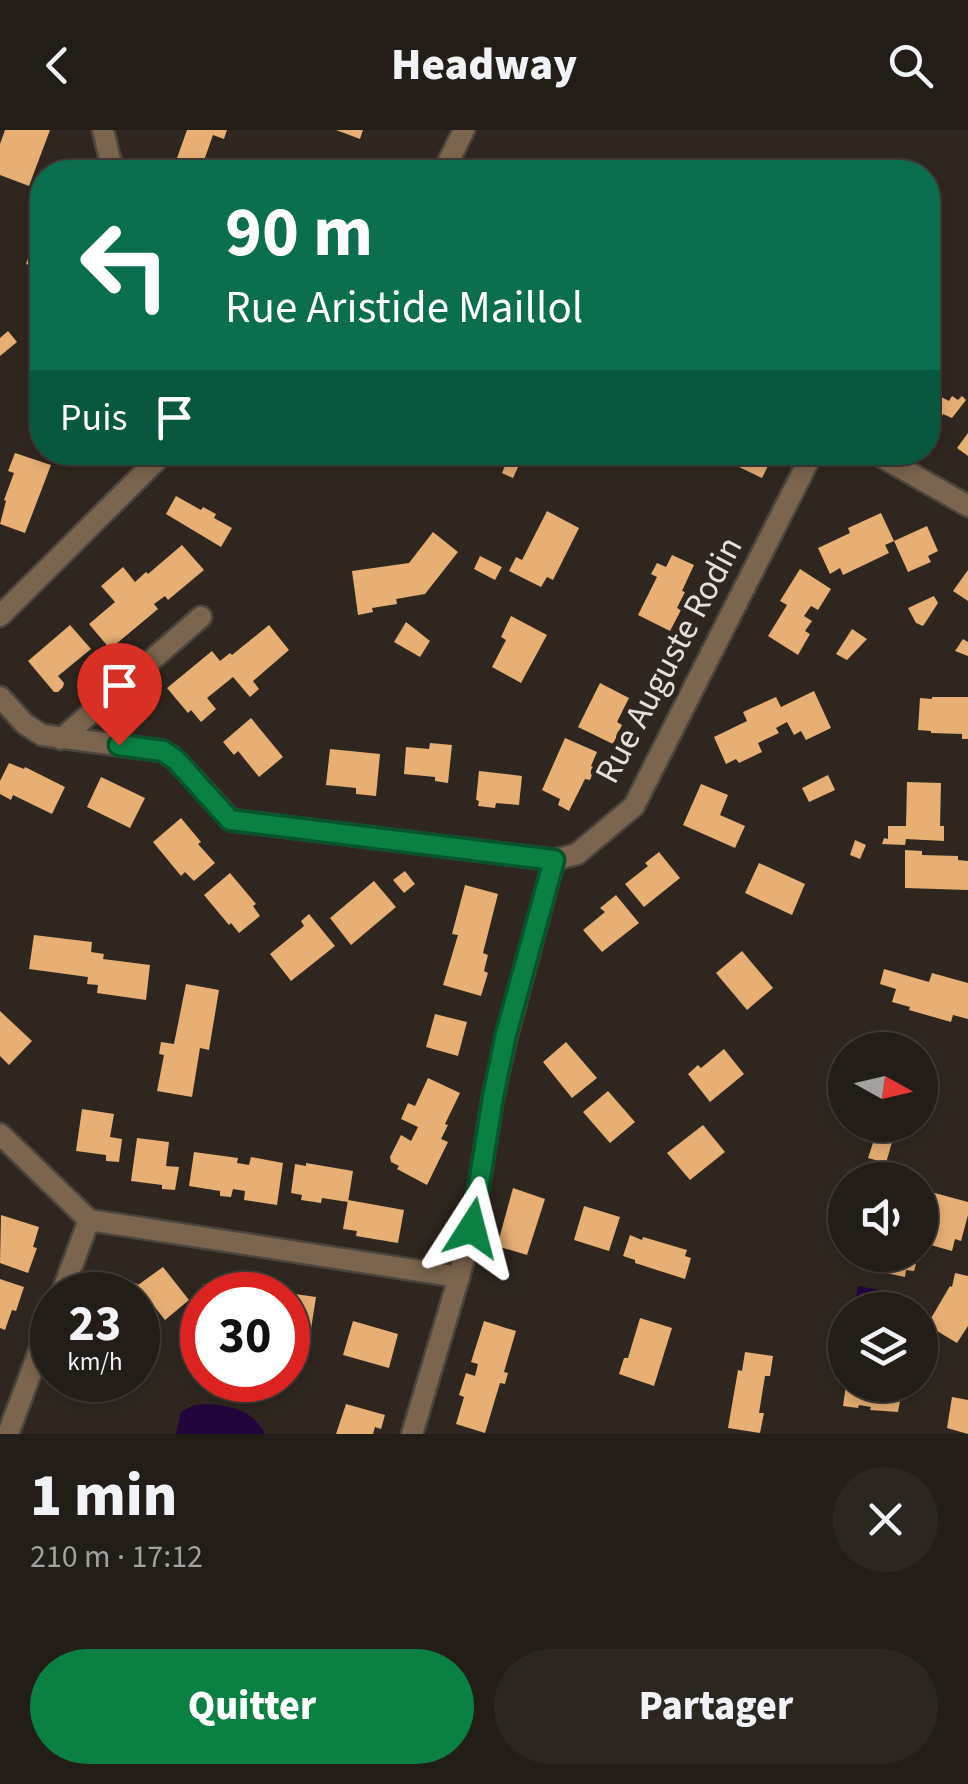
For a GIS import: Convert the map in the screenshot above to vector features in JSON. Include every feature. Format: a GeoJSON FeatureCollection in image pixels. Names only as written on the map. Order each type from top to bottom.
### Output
{"type":"FeatureCollection","features":[{"type":"Feature","properties":{"kind":"street"},"geometry":{"type":"LineString","coordinates":[[103,130],[110,160]]}},
{"type":"Feature","properties":{"kind":"street"},"geometry":{"type":"LineString","coordinates":[[449,160],[464,130]]}},
{"type":"Feature","properties":{"kind":"street"},"geometry":{"type":"LineString","coordinates":[[0,616],[152,465]]}},
{"type":"Feature","properties":{"kind":"street","name":"Rue Auguste Rodin"},"geometry":{"type":"LineString","coordinates":[[554,860],[578,854],[634,806],[807,465]]}},
{"type":"Feature","properties":{"kind":"street"},"geometry":{"type":"LineString","coordinates":[[896,465],[968,506]]}},
{"type":"Feature","properties":{"kind":"street"},"geometry":{"type":"LineString","coordinates":[[61,739],[201,616]]}},
{"type":"Feature","properties":{"kind":"street"},"geometry":{"type":"LineString","coordinates":[[0,697],[42,736],[163,751],[176,760],[230,820],[554,860],[506,1034],[472,1228],[412,1434]]}},
{"type":"Feature","properties":{"kind":"street"},"geometry":{"type":"LineString","coordinates":[[0,1134],[89,1220],[459,1277]]}},
{"type":"Feature","properties":{"kind":"street"},"geometry":{"type":"LineString","coordinates":[[70,1272],[89,1220]]}},
{"type":"Feature","properties":{"kind":"street"},"geometry":{"type":"LineString","coordinates":[[8,1434],[30,1376]]}},
{"type":"Feature","properties":{"kind":"shaded area"},"geometry":{"type":"Polygon","coordinates":[[[858,1286],[891,1292],[857,1292],[858,1286]]]}},
{"type":"Feature","properties":{"kind":"shaded area"},"geometry":{"type":"Polygon","coordinates":[[[210,1404],[242,1412],[255,1420],[265,1434],[176,1434],[181,1412],[194,1405],[210,1404]]]}},
{"type":"Feature","properties":{"kind":"building"},"geometry":{"type":"Polygon","coordinates":[[[5,130],[50,130],[39,160],[30,160],[29,186],[0,175],[0,144],[5,130]]]}},
{"type":"Feature","properties":{"kind":"building"},"geometry":{"type":"Polygon","coordinates":[[[187,130],[227,130],[224,139],[213,135],[204,160],[176,160],[187,130]]]}},
{"type":"Feature","properties":{"kind":"building"},"geometry":{"type":"Polygon","coordinates":[[[336,130],[363,130],[360,139],[336,130]]]}},
{"type":"Feature","properties":{"kind":"building"},"geometry":{"type":"Polygon","coordinates":[[[8,331],[17,342],[0,356],[0,338],[8,331]]]}},
{"type":"Feature","properties":{"kind":"building"},"geometry":{"type":"Polygon","coordinates":[[[940,396],[949,401],[952,396],[966,400],[952,418],[943,414],[940,420],[940,396]]]}},
{"type":"Feature","properties":{"kind":"building"},"geometry":{"type":"Polygon","coordinates":[[[968,433],[968,456],[957,448],[968,433]]]}},
{"type":"Feature","properties":{"kind":"building"},"geometry":{"type":"Polygon","coordinates":[[[15,453],[30,458],[30,465],[51,465],[25,533],[0,524],[14,473],[8,471],[15,453]]]}},
{"type":"Feature","properties":{"kind":"building"},"geometry":{"type":"Polygon","coordinates":[[[505,465],[519,465],[513,478],[502,473],[505,465]]]}},
{"type":"Feature","properties":{"kind":"building"},"geometry":{"type":"Polygon","coordinates":[[[735,465],[768,465],[762,478],[735,465]]]}},
{"type":"Feature","properties":{"kind":"building"},"geometry":{"type":"Polygon","coordinates":[[[176,496],[216,514],[214,518],[232,528],[221,547],[166,514],[176,496]]]}},
{"type":"Feature","properties":{"kind":"building"},"geometry":{"type":"Polygon","coordinates":[[[547,511],[579,528],[553,580],[547,577],[541,587],[509,571],[516,557],[522,560],[547,511]]]}},
{"type":"Feature","properties":{"kind":"building"},"geometry":{"type":"Polygon","coordinates":[[[881,513],[894,541],[885,545],[889,553],[843,575],[840,568],[830,574],[818,548],[881,513]]]}},
{"type":"Feature","properties":{"kind":"building"},"geometry":{"type":"Polygon","coordinates":[[[927,526],[938,551],[928,556],[931,562],[908,572],[894,541],[927,526]]]}},
{"type":"Feature","properties":{"kind":"building"},"geometry":{"type":"Polygon","coordinates":[[[433,532],[458,552],[425,594],[396,599],[397,604],[358,615],[352,571],[409,563],[433,532]]]}},
{"type":"Feature","properties":{"kind":"building"},"geometry":{"type":"Polygon","coordinates":[[[182,545],[204,570],[168,600],[165,596],[154,604],[158,609],[110,649],[89,624],[115,602],[101,586],[123,567],[135,582],[182,545]]]}},
{"type":"Feature","properties":{"kind":"building"},"geometry":{"type":"Polygon","coordinates":[[[672,555],[694,565],[677,608],[681,610],[670,631],[638,615],[657,577],[651,574],[657,563],[666,567],[672,555]]]}},
{"type":"Feature","properties":{"kind":"building"},"geometry":{"type":"Polygon","coordinates":[[[480,556],[502,567],[495,580],[474,569],[480,556]]]}},
{"type":"Feature","properties":{"kind":"building"},"geometry":{"type":"Polygon","coordinates":[[[800,569],[831,589],[818,610],[811,606],[804,616],[812,621],[805,631],[810,634],[798,655],[768,636],[787,605],[780,601],[800,569]]]}},
{"type":"Feature","properties":{"kind":"building"},"geometry":{"type":"Polygon","coordinates":[[[968,570],[968,601],[953,591],[968,570]]]}},
{"type":"Feature","properties":{"kind":"building"},"geometry":{"type":"Polygon","coordinates":[[[934,596],[938,603],[923,626],[916,623],[908,608],[934,596]]]}},
{"type":"Feature","properties":{"kind":"building"},"geometry":{"type":"Polygon","coordinates":[[[511,616],[547,635],[521,683],[492,667],[506,640],[501,637],[511,616]]]}},
{"type":"Feature","properties":{"kind":"building"},"geometry":{"type":"Polygon","coordinates":[[[406,622],[430,641],[420,657],[394,642],[406,622]]]}},
{"type":"Feature","properties":{"kind":"building"},"geometry":{"type":"Polygon","coordinates":[[[70,625],[91,649],[58,676],[63,687],[54,692],[28,661],[70,625]]]}},
{"type":"Feature","properties":{"kind":"building"},"geometry":{"type":"Polygon","coordinates":[[[269,625],[289,650],[253,681],[259,689],[250,697],[233,677],[207,698],[216,709],[201,722],[167,688],[212,651],[220,661],[269,625]]]}},
{"type":"Feature","properties":{"kind":"building"},"geometry":{"type":"Polygon","coordinates":[[[852,629],[867,639],[847,660],[836,654],[852,629]]]}},
{"type":"Feature","properties":{"kind":"building"},"geometry":{"type":"Polygon","coordinates":[[[963,639],[968,642],[968,656],[955,651],[963,639]]]}},
{"type":"Feature","properties":{"kind":"building"},"geometry":{"type":"Polygon","coordinates":[[[600,683],[629,698],[617,722],[622,725],[613,744],[578,727],[600,683]]]}},
{"type":"Feature","properties":{"kind":"building"},"geometry":{"type":"Polygon","coordinates":[[[814,691],[831,728],[806,740],[801,731],[794,735],[787,722],[776,728],[779,733],[758,743],[762,752],[739,763],[736,759],[726,764],[714,737],[747,721],[743,712],[776,697],[781,707],[814,691]]]}},
{"type":"Feature","properties":{"kind":"building"},"geometry":{"type":"Polygon","coordinates":[[[968,697],[968,739],[962,739],[962,734],[918,730],[920,698],[968,697]]]}},
{"type":"Feature","properties":{"kind":"building"},"geometry":{"type":"Polygon","coordinates":[[[251,718],[283,757],[259,777],[238,751],[234,755],[223,742],[251,718]]]}},
{"type":"Feature","properties":{"kind":"building"},"geometry":{"type":"Polygon","coordinates":[[[565,738],[597,752],[590,780],[585,779],[569,811],[558,805],[560,799],[542,790],[565,738]]]}},
{"type":"Feature","properties":{"kind":"building"},"geometry":{"type":"Polygon","coordinates":[[[430,743],[452,745],[448,783],[435,781],[435,777],[404,774],[406,747],[429,749],[430,743]]]}},
{"type":"Feature","properties":{"kind":"building"},"geometry":{"type":"Polygon","coordinates":[[[330,749],[380,754],[376,796],[356,794],[356,788],[326,785],[330,749]]]}},
{"type":"Feature","properties":{"kind":"building"},"geometry":{"type":"Polygon","coordinates":[[[9,763],[65,787],[52,814],[13,795],[11,800],[0,794],[0,781],[9,763]]]}},
{"type":"Feature","properties":{"kind":"building"},"geometry":{"type":"Polygon","coordinates":[[[479,771],[522,776],[519,805],[478,806],[479,771]]]}},
{"type":"Feature","properties":{"kind":"building"},"geometry":{"type":"Polygon","coordinates":[[[828,775],[835,790],[809,802],[802,788],[828,775]]]}},
{"type":"Feature","properties":{"kind":"building"},"geometry":{"type":"Polygon","coordinates":[[[101,777],[145,798],[130,828],[87,807],[101,777]]]}},
{"type":"Feature","properties":{"kind":"building"},"geometry":{"type":"Polygon","coordinates":[[[907,782],[941,783],[940,826],[944,826],[944,841],[906,839],[905,845],[882,844],[884,838],[888,839],[888,826],[906,826],[907,782]]]}},
{"type":"Feature","properties":{"kind":"building"},"geometry":{"type":"Polygon","coordinates":[[[701,784],[728,795],[720,815],[745,826],[735,848],[683,825],[701,784]]]}},
{"type":"Feature","properties":{"kind":"building"},"geometry":{"type":"Polygon","coordinates":[[[181,818],[215,863],[194,881],[185,872],[181,876],[153,842],[181,818]]]}},
{"type":"Feature","properties":{"kind":"building"},"geometry":{"type":"Polygon","coordinates":[[[855,840],[866,845],[860,859],[850,855],[855,840]]]}},
{"type":"Feature","properties":{"kind":"building"},"geometry":{"type":"Polygon","coordinates":[[[905,850],[922,851],[922,855],[958,856],[958,860],[968,861],[968,890],[905,888],[905,850]]]}},
{"type":"Feature","properties":{"kind":"building"},"geometry":{"type":"Polygon","coordinates":[[[659,852],[680,878],[644,907],[625,884],[659,852]]]}},
{"type":"Feature","properties":{"kind":"building"},"geometry":{"type":"Polygon","coordinates":[[[759,863],[805,884],[792,915],[745,893],[759,863]]]}},
{"type":"Feature","properties":{"kind":"building"},"geometry":{"type":"Polygon","coordinates":[[[405,871],[415,884],[404,893],[393,880],[405,871]]]}},
{"type":"Feature","properties":{"kind":"building"},"geometry":{"type":"Polygon","coordinates":[[[230,873],[256,904],[253,906],[260,916],[239,933],[204,895],[230,873]]]}},
{"type":"Feature","properties":{"kind":"building"},"geometry":{"type":"Polygon","coordinates":[[[374,881],[396,907],[351,945],[330,918],[374,881]]]}},
{"type":"Feature","properties":{"kind":"building"},"geometry":{"type":"Polygon","coordinates":[[[465,885],[498,894],[483,953],[488,955],[484,971],[488,973],[481,996],[443,985],[458,935],[452,934],[465,885]]]}},
{"type":"Feature","properties":{"kind":"building"},"geometry":{"type":"Polygon","coordinates":[[[616,895],[639,923],[602,952],[583,930],[605,912],[600,908],[616,895]]]}},
{"type":"Feature","properties":{"kind":"building"},"geometry":{"type":"Polygon","coordinates":[[[309,914],[335,946],[291,981],[270,954],[304,926],[301,921],[309,914]]]}},
{"type":"Feature","properties":{"kind":"building"},"geometry":{"type":"Polygon","coordinates":[[[34,935],[92,942],[91,952],[104,954],[103,959],[150,965],[146,1000],[97,993],[98,985],[87,984],[88,977],[29,969],[34,935]]]}},
{"type":"Feature","properties":{"kind":"building"},"geometry":{"type":"Polygon","coordinates":[[[742,951],[773,988],[747,1010],[716,973],[742,951]]]}},
{"type":"Feature","properties":{"kind":"building"},"geometry":{"type":"Polygon","coordinates":[[[884,969],[929,982],[932,973],[968,983],[968,1019],[953,1015],[951,1022],[892,1002],[896,989],[880,984],[884,969]]]}},
{"type":"Feature","properties":{"kind":"building"},"geometry":{"type":"Polygon","coordinates":[[[186,984],[219,990],[209,1050],[200,1048],[192,1097],[157,1091],[164,1055],[159,1054],[161,1042],[174,1044],[186,984]]]}},
{"type":"Feature","properties":{"kind":"building"},"geometry":{"type":"Polygon","coordinates":[[[0,1011],[32,1041],[9,1065],[0,1056],[0,1011]]]}},
{"type":"Feature","properties":{"kind":"building"},"geometry":{"type":"Polygon","coordinates":[[[435,1014],[467,1022],[458,1056],[426,1047],[435,1014]]]}},
{"type":"Feature","properties":{"kind":"building"},"geometry":{"type":"Polygon","coordinates":[[[566,1042],[597,1078],[572,1098],[543,1062],[566,1042]]]}},
{"type":"Feature","properties":{"kind":"building"},"geometry":{"type":"Polygon","coordinates":[[[724,1049],[744,1074],[710,1102],[688,1074],[724,1049]]]}},
{"type":"Feature","properties":{"kind":"building"},"geometry":{"type":"Polygon","coordinates":[[[428,1078],[460,1093],[441,1139],[448,1142],[427,1185],[397,1169],[399,1166],[390,1157],[401,1135],[411,1141],[418,1127],[401,1119],[408,1103],[415,1106],[428,1078]]]}},
{"type":"Feature","properties":{"kind":"building"},"geometry":{"type":"Polygon","coordinates":[[[608,1091],[635,1122],[610,1143],[583,1112],[608,1091]]]}},
{"type":"Feature","properties":{"kind":"building"},"geometry":{"type":"Polygon","coordinates":[[[82,1109],[114,1114],[110,1137],[122,1139],[119,1162],[106,1161],[106,1155],[76,1151],[82,1109]]]}},
{"type":"Feature","properties":{"kind":"building"},"geometry":{"type":"Polygon","coordinates":[[[703,1125],[725,1152],[690,1180],[667,1153],[703,1125]]]}},
{"type":"Feature","properties":{"kind":"building"},"geometry":{"type":"Polygon","coordinates":[[[137,1138],[169,1142],[166,1166],[179,1167],[175,1190],[131,1181],[137,1138]]]}},
{"type":"Feature","properties":{"kind":"building"},"geometry":{"type":"Polygon","coordinates":[[[873,1142],[892,1142],[886,1162],[868,1158],[873,1142]]]}},
{"type":"Feature","properties":{"kind":"building"},"geometry":{"type":"Polygon","coordinates":[[[194,1152],[238,1158],[237,1163],[249,1165],[251,1157],[283,1163],[277,1205],[244,1200],[245,1191],[233,1189],[231,1197],[220,1196],[220,1191],[189,1186],[194,1152]]]}},
{"type":"Feature","properties":{"kind":"building"},"geometry":{"type":"Polygon","coordinates":[[[295,1164],[353,1171],[348,1202],[301,1200],[302,1195],[291,1193],[295,1164]]]}},
{"type":"Feature","properties":{"kind":"building"},"geometry":{"type":"Polygon","coordinates":[[[513,1188],[545,1199],[527,1255],[497,1246],[513,1188]]]}},
{"type":"Feature","properties":{"kind":"building"},"geometry":{"type":"Polygon","coordinates":[[[938,1194],[968,1202],[961,1241],[955,1239],[952,1251],[938,1247],[938,1194]]]}},
{"type":"Feature","properties":{"kind":"building"},"geometry":{"type":"Polygon","coordinates":[[[348,1200],[404,1210],[398,1243],[356,1236],[357,1231],[343,1229],[348,1200]]]}},
{"type":"Feature","properties":{"kind":"building"},"geometry":{"type":"Polygon","coordinates":[[[584,1206],[620,1217],[609,1251],[574,1240],[584,1206]]]}},
{"type":"Feature","properties":{"kind":"building"},"geometry":{"type":"Polygon","coordinates":[[[1,1215],[39,1227],[28,1273],[0,1263],[1,1215]]]}},
{"type":"Feature","properties":{"kind":"building"},"geometry":{"type":"Polygon","coordinates":[[[630,1235],[687,1250],[685,1256],[691,1258],[685,1279],[623,1256],[630,1235]]]}},
{"type":"Feature","properties":{"kind":"building"},"geometry":{"type":"Polygon","coordinates":[[[163,1267],[180,1289],[180,1308],[165,1320],[160,1314],[160,1272],[156,1272],[163,1267]]]}},
{"type":"Feature","properties":{"kind":"building"},"geometry":{"type":"Polygon","coordinates":[[[955,1273],[968,1276],[968,1326],[957,1343],[938,1332],[938,1306],[952,1287],[955,1273]]]}},
{"type":"Feature","properties":{"kind":"building"},"geometry":{"type":"Polygon","coordinates":[[[0,1279],[24,1287],[5,1330],[0,1328],[0,1279]]]}},
{"type":"Feature","properties":{"kind":"building"},"geometry":{"type":"Polygon","coordinates":[[[310,1296],[316,1297],[310,1329],[310,1296]]]}},
{"type":"Feature","properties":{"kind":"building"},"geometry":{"type":"Polygon","coordinates":[[[640,1318],[672,1328],[654,1386],[619,1374],[640,1318]]]}},
{"type":"Feature","properties":{"kind":"building"},"geometry":{"type":"Polygon","coordinates":[[[353,1321],[398,1334],[389,1368],[343,1355],[353,1321]]]}},
{"type":"Feature","properties":{"kind":"building"},"geometry":{"type":"Polygon","coordinates":[[[484,1321],[516,1331],[504,1372],[508,1373],[505,1384],[500,1383],[485,1433],[456,1424],[466,1373],[475,1376],[478,1364],[471,1362],[484,1321]]]}},
{"type":"Feature","properties":{"kind":"building"},"geometry":{"type":"Polygon","coordinates":[[[745,1352],[773,1356],[770,1376],[765,1376],[760,1433],[728,1428],[745,1352]]]}},
{"type":"Feature","properties":{"kind":"building"},"geometry":{"type":"Polygon","coordinates":[[[952,1397],[968,1400],[968,1434],[947,1428],[952,1397]]]}},
{"type":"Feature","properties":{"kind":"building"},"geometry":{"type":"Polygon","coordinates":[[[844,1402],[900,1402],[898,1412],[843,1406],[844,1402]]]}},
{"type":"Feature","properties":{"kind":"building"},"geometry":{"type":"Polygon","coordinates":[[[346,1404],[385,1415],[381,1429],[375,1427],[373,1434],[336,1434],[346,1404]]]}},
{"type":"Feature","properties":{"kind":"route"},"geometry":{"type":"LineString","coordinates":[[119,745],[163,751],[176,760],[230,820],[554,860],[506,1034],[472,1228]]}}]}
